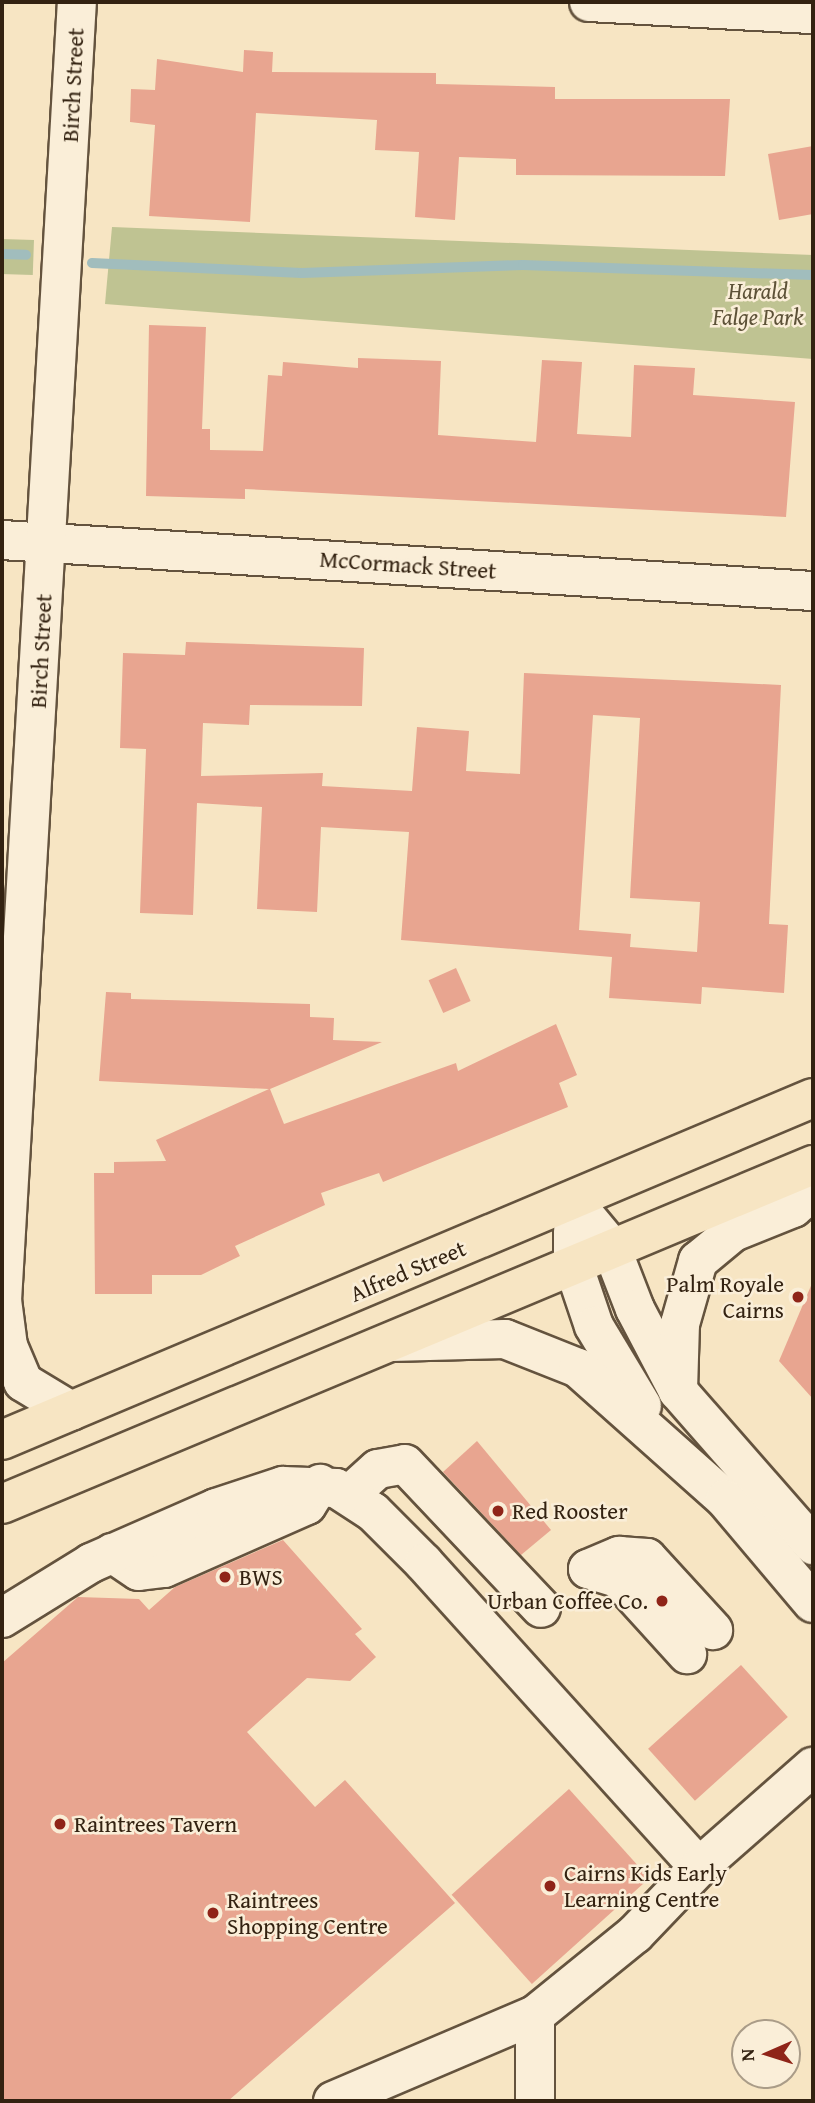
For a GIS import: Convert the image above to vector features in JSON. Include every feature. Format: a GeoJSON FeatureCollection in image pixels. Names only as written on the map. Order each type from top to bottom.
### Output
{"type":"FeatureCollection","features":[{"type":"Feature","properties":{"kind":"main road","name":"Alfred Street"},"geometry":{"type":"LineString","coordinates":[[2,1440],[813,1098]]}},
{"type":"Feature","properties":{"kind":"main road"},"geometry":{"type":"LineString","coordinates":[[2,1504],[813,1165]]}},
{"type":"Feature","properties":{"kind":"street","name":"Birch Street"},"geometry":{"type":"LineString","coordinates":[[71,1411],[23,1382],[8,1346],[2,1301],[78,2]]}},
{"type":"Feature","properties":{"kind":"street"},"geometry":{"type":"LineString","coordinates":[[589,2],[813,14]]}},
{"type":"Feature","properties":{"kind":"street","name":"McCormack Street"},"geometry":{"type":"LineString","coordinates":[[2,540],[813,591]]}},
{"type":"Feature","properties":{"kind":"street"},"geometry":{"type":"LineString","coordinates":[[678,1391],[680,1324],[698,1261],[733,1232],[793,1208],[813,1191]]}},
{"type":"Feature","properties":{"kind":"street"},"geometry":{"type":"LineString","coordinates":[[573,1201],[611,1248],[678,1391],[813,1545]]}},
{"type":"Feature","properties":{"kind":"street"},"geometry":{"type":"LineString","coordinates":[[573,1201],[573,1264],[612,1360],[678,1453],[813,1603]]}},
{"type":"Feature","properties":{"kind":"street"},"geometry":{"type":"LineString","coordinates":[[389,1342],[526,1342],[578,1368],[678,1453]]}},
{"type":"Feature","properties":{"kind":"street"},"geometry":{"type":"LineString","coordinates":[[2,1618],[112,1553],[254,1495],[336,1489],[378,1469],[405,1464],[541,1608]]}},
{"type":"Feature","properties":{"kind":"street"},"geometry":{"type":"LineString","coordinates":[[336,1489],[424,1563],[698,1867]]}},
{"type":"Feature","properties":{"kind":"street"},"geometry":{"type":"LineString","coordinates":[[333,2101],[535,2015],[635,1934],[698,1867],[807,1766]]}},
{"type":"Feature","properties":{"kind":"street"},"geometry":{"type":"LineString","coordinates":[[535,2015],[535,2101]]}},
{"type":"Feature","properties":{"kind":"green space","name":"Harald Falge Park"},"geometry":{"type":"Polygon","coordinates":[[[112,227],[813,255],[813,359],[105,304],[112,227]]]}},
{"type":"Feature","properties":{"kind":"green space"},"geometry":{"type":"Polygon","coordinates":[[[2,239],[34,240],[33,275],[2,274],[2,239]]]}},
{"type":"Feature","properties":{"kind":"building"},"geometry":{"type":"Polygon","coordinates":[[[244,50],[273,52],[272,72],[436,73],[436,84],[555,87],[555,99],[730,99],[725,176],[516,175],[516,159],[459,157],[455,220],[415,217],[419,152],[375,150],[377,120],[256,113],[250,222],[149,216],[155,125],[130,122],[131,89],[155,90],[157,59],[243,72],[244,50]]]}},
{"type":"Feature","properties":{"kind":"building"},"geometry":{"type":"Polygon","coordinates":[[[813,146],[813,214],[779,220],[768,154],[813,146]]]}},
{"type":"Feature","properties":{"kind":"building"},"geometry":{"type":"Polygon","coordinates":[[[149,325],[206,327],[202,429],[210,429],[210,450],[263,451],[268,375],[282,376],[283,362],[358,368],[358,358],[441,361],[438,435],[536,442],[542,360],[582,362],[577,434],[631,437],[634,365],[695,368],[693,395],[795,402],[786,517],[245,489],[245,499],[146,496],[149,325]]]}},
{"type":"Feature","properties":{"kind":"building"},"geometry":{"type":"Polygon","coordinates":[[[186,642],[364,648],[362,706],[250,705],[249,725],[203,723],[201,776],[323,773],[322,786],[412,791],[417,727],[469,731],[466,771],[520,774],[524,673],[781,685],[769,924],[788,925],[784,993],[702,987],[701,1004],[609,998],[612,957],[401,940],[409,832],[321,827],[317,912],[257,909],[262,807],[197,803],[193,915],[140,913],[146,749],[120,748],[123,653],[185,655],[186,642]],[[593,715],[579,930],[631,934],[630,947],[697,952],[700,902],[630,898],[640,718],[593,715]]]}},
{"type":"Feature","properties":{"kind":"building"},"geometry":{"type":"Polygon","coordinates":[[[456,968],[471,1001],[443,1013],[429,980],[456,968]]]}},
{"type":"Feature","properties":{"kind":"building"},"geometry":{"type":"Polygon","coordinates":[[[106,992],[131,993],[131,999],[310,1004],[310,1017],[334,1018],[333,1040],[382,1042],[270,1089],[284,1124],[456,1063],[458,1071],[556,1024],[577,1075],[559,1083],[568,1107],[383,1182],[379,1173],[321,1193],[325,1205],[235,1246],[240,1256],[201,1275],[152,1275],[152,1294],[95,1294],[94,1173],[114,1173],[114,1162],[166,1161],[156,1140],[269,1089],[99,1081],[106,992]]]}},
{"type":"Feature","properties":{"kind":"building"},"geometry":{"type":"Polygon","coordinates":[[[813,1281],[813,1399],[779,1361],[813,1281]]]}},
{"type":"Feature","properties":{"kind":"building","name":"Red Rooster"},"geometry":{"type":"Polygon","coordinates":[[[477,1441],[551,1530],[521,1555],[443,1472],[477,1441]]]}},
{"type":"Feature","properties":{"kind":"building","name":"Raintrees Shopping Centre"},"geometry":{"type":"Polygon","coordinates":[[[283,1540],[362,1629],[355,1634],[376,1657],[350,1681],[307,1678],[247,1732],[315,1807],[345,1780],[455,1903],[228,2101],[2,2101],[2,1663],[78,1597],[139,1599],[149,1610],[175,1587],[283,1540]]]}},
{"type":"Feature","properties":{"kind":"building"},"geometry":{"type":"Polygon","coordinates":[[[741,1665],[788,1717],[695,1801],[648,1749],[741,1665]]]}},
{"type":"Feature","properties":{"kind":"building","name":"Cairns Kids Early Learning Centre"},"geometry":{"type":"Polygon","coordinates":[[[569,1789],[649,1878],[532,1984],[452,1895],[569,1789]]]}},
{"type":"Feature","properties":{"kind":"waterway"},"geometry":{"type":"LineString","coordinates":[[2,254],[26,255]]}},
{"type":"Feature","properties":{"kind":"waterway"},"geometry":{"type":"LineString","coordinates":[[92,263],[302,273],[523,265],[813,275]]}},
{"type":"Feature","properties":{"kind":"place","name":"Palm Royale Cairns"},"geometry":{"type":"Point","coordinates":[798,1297]}},
{"type":"Feature","properties":{"kind":"place","name":"Red Rooster"},"geometry":{"type":"Point","coordinates":[498,1511]}},
{"type":"Feature","properties":{"kind":"place","name":"BWS"},"geometry":{"type":"Point","coordinates":[225,1577]}},
{"type":"Feature","properties":{"kind":"place","name":"Urban Coffee Co."},"geometry":{"type":"Point","coordinates":[662,1601]}},
{"type":"Feature","properties":{"kind":"place","name":"Raintrees Tavern"},"geometry":{"type":"Point","coordinates":[60,1824]}},
{"type":"Feature","properties":{"kind":"place","name":"Cairns Kids Early Learning Centre"},"geometry":{"type":"Point","coordinates":[550,1886]}},
{"type":"Feature","properties":{"kind":"place","name":"Raintrees Shopping Centre"},"geometry":{"type":"Point","coordinates":[213,1913]}}]}
